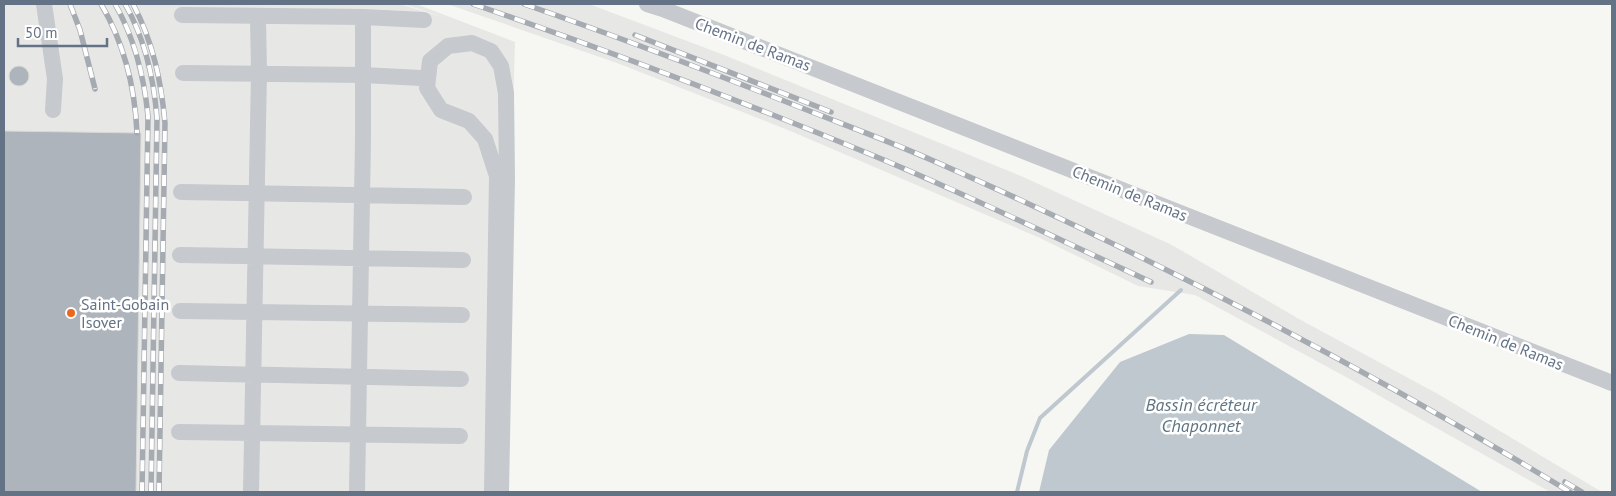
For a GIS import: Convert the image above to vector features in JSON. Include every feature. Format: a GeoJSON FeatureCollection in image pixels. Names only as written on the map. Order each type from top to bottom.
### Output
{"type":"FeatureCollection","features":[{"type":"Feature","properties":{"kind":"street"},"geometry":{"type":"LineString","coordinates":[[44,4],[55,79],[53,110]]}},
{"type":"Feature","properties":{"kind":"street","name":"Chemin de Ramas"},"geometry":{"type":"LineString","coordinates":[[647,4],[903,103],[1612,384]]}},
{"type":"Feature","properties":{"kind":"street"},"geometry":{"type":"LineString","coordinates":[[182,16],[363,17],[424,20]]}},
{"type":"Feature","properties":{"kind":"street"},"geometry":{"type":"LineString","coordinates":[[251,492],[259,73],[258,17]]}},
{"type":"Feature","properties":{"kind":"street"},"geometry":{"type":"LineString","coordinates":[[357,492],[363,17]]}},
{"type":"Feature","properties":{"kind":"street"},"geometry":{"type":"LineString","coordinates":[[492,492],[496,176],[485,139],[469,121],[441,110],[427,88],[430,61],[448,46],[472,43],[491,51],[501,66],[506,93],[501,492]]}},
{"type":"Feature","properties":{"kind":"street"},"geometry":{"type":"LineString","coordinates":[[183,73],[363,75],[421,78]]}},
{"type":"Feature","properties":{"kind":"street"},"geometry":{"type":"LineString","coordinates":[[181,192],[464,197]]}},
{"type":"Feature","properties":{"kind":"street"},"geometry":{"type":"LineString","coordinates":[[180,256],[463,260]]}},
{"type":"Feature","properties":{"kind":"street"},"geometry":{"type":"LineString","coordinates":[[180,311],[462,315]]}},
{"type":"Feature","properties":{"kind":"street"},"geometry":{"type":"LineString","coordinates":[[179,374],[461,379]]}},
{"type":"Feature","properties":{"kind":"street"},"geometry":{"type":"LineString","coordinates":[[179,432],[460,436]]}},
{"type":"Feature","properties":{"kind":"shaded area"},"geometry":{"type":"Polygon","coordinates":[[[4,4],[400,4],[445,18],[404,4],[416,4],[515,42],[502,492],[4,492],[4,4]]]}},
{"type":"Feature","properties":{"kind":"shaded area"},"geometry":{"type":"Polygon","coordinates":[[[447,4],[589,4],[719,53],[1021,176],[1172,245],[1299,319],[1438,394],[1602,492],[1550,492],[1346,377],[1195,295],[1138,286],[1040,238],[788,130],[617,63],[447,4]]]}},
{"type":"Feature","properties":{"kind":"water","name":"Bassin écréteur Chaponnet"},"geometry":{"type":"Polygon","coordinates":[[[1189,334],[1224,335],[1482,492],[1039,492],[1049,450],[1120,362],[1189,334]]]}},
{"type":"Feature","properties":{"kind":"building"},"geometry":{"type":"Polygon","coordinates":[[[19,66],[26,69],[29,76],[26,83],[19,86],[12,83],[9,76],[12,69],[19,66]]]}},
{"type":"Feature","properties":{"kind":"building","name":"Saint-Gobain Isover"},"geometry":{"type":"Polygon","coordinates":[[[4,131],[141,133],[136,492],[4,492],[4,131]]]}},
{"type":"Feature","properties":{"kind":"waterway"},"geometry":{"type":"LineString","coordinates":[[1017,492],[1027,451],[1040,418],[1181,290]]}},
{"type":"Feature","properties":{"kind":"railway"},"geometry":{"type":"LineString","coordinates":[[70,4],[80,30],[95,89]]}},
{"type":"Feature","properties":{"kind":"railway"},"geometry":{"type":"LineString","coordinates":[[101,4],[116,34],[127,66],[134,99],[137,133]]}},
{"type":"Feature","properties":{"kind":"railway"},"geometry":{"type":"LineString","coordinates":[[115,4],[138,58],[148,116],[142,492]]}},
{"type":"Feature","properties":{"kind":"railway"},"geometry":{"type":"LineString","coordinates":[[125,4],[143,45],[154,89],[157,119],[151,492]]}},
{"type":"Feature","properties":{"kind":"railway"},"geometry":{"type":"LineString","coordinates":[[133,4],[151,47],[161,92],[165,123],[159,492]]}},
{"type":"Feature","properties":{"kind":"railway"},"geometry":{"type":"LineString","coordinates":[[473,4],[674,76],[872,155],[977,201],[1151,282]]}},
{"type":"Feature","properties":{"kind":"railway"},"geometry":{"type":"LineString","coordinates":[[524,4],[595,29],[872,135],[1017,199],[1258,316],[1416,402],[1570,492]]}},
{"type":"Feature","properties":{"kind":"railway"},"geometry":{"type":"LineString","coordinates":[[635,35],[831,112]]}},
{"type":"Feature","properties":{"kind":"railway"},"geometry":{"type":"LineString","coordinates":[[1565,482],[1582,492]]}},
{"type":"Feature","properties":{"kind":"place","name":"Saint-Gobain Isover"},"geometry":{"type":"Point","coordinates":[71,313]}}]}
